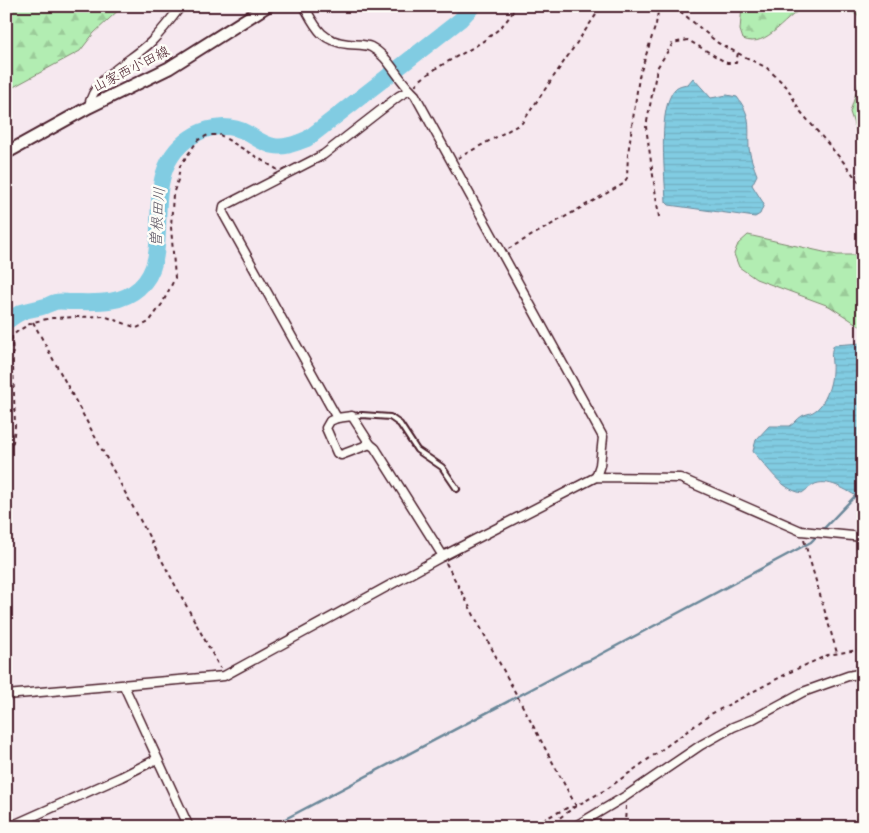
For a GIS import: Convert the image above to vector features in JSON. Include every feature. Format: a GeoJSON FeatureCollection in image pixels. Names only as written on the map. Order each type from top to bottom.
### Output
{"type":"FeatureCollection","features":[{"type":"Feature","properties":{"kind":"main road","name":"山家西小田線"},"geometry":{"type":"LineString","coordinates":[[6,153],[89,107],[169,68],[266,6]]}},
{"type":"Feature","properties":{"kind":"street"},"geometry":{"type":"LineString","coordinates":[[89,107],[93,91],[116,69],[136,56],[152,41],[181,6]]}},
{"type":"Feature","properties":{"kind":"street"},"geometry":{"type":"LineString","coordinates":[[304,6],[318,31],[326,38],[336,42],[369,46],[386,59],[407,88],[415,95],[604,437],[600,465],[596,477]]}},
{"type":"Feature","properties":{"kind":"street"},"geometry":{"type":"LineString","coordinates":[[337,418],[223,213],[224,206],[323,155],[407,88]]}},
{"type":"Feature","properties":{"kind":"street"},"geometry":{"type":"LineString","coordinates":[[370,444],[341,455],[337,453],[326,428],[330,421],[352,416],[370,444],[375,448],[443,556]]}},
{"type":"Feature","properties":{"kind":"street"},"geometry":{"type":"LineString","coordinates":[[6,696],[224,676],[443,556],[596,477],[680,478],[801,531],[863,537]]}},
{"type":"Feature","properties":{"kind":"street"},"geometry":{"type":"LineString","coordinates":[[574,827],[626,796],[700,745],[733,727],[753,719],[803,692],[839,678],[863,673]]}},
{"type":"Feature","properties":{"kind":"street"},"geometry":{"type":"LineString","coordinates":[[124,686],[188,827]]}},
{"type":"Feature","properties":{"kind":"street"},"geometry":{"type":"LineString","coordinates":[[9,827],[157,759]]}},
{"type":"Feature","properties":{"kind":"lane"},"geometry":{"type":"LineString","coordinates":[[352,416],[390,417],[400,424],[417,450],[442,467],[457,489]]}},
{"type":"Feature","properties":{"kind":"path"},"geometry":{"type":"LineString","coordinates":[[407,88],[459,57],[498,29],[509,19],[516,6]]}},
{"type":"Feature","properties":{"kind":"path"},"geometry":{"type":"LineString","coordinates":[[452,162],[522,123],[602,6]]}},
{"type":"Feature","properties":{"kind":"path"},"geometry":{"type":"LineString","coordinates":[[502,252],[623,184],[627,178],[629,146],[639,77],[656,24],[659,6]]}},
{"type":"Feature","properties":{"kind":"path"},"geometry":{"type":"LineString","coordinates":[[674,6],[718,43],[768,68],[787,87],[800,111],[863,188]]}},
{"type":"Feature","properties":{"kind":"path"},"geometry":{"type":"LineString","coordinates":[[659,216],[646,126],[657,68],[673,43],[688,40],[727,63],[736,63],[738,53]]}},
{"type":"Feature","properties":{"kind":"path"},"geometry":{"type":"LineString","coordinates":[[6,449],[13,442],[15,426],[12,336],[33,322],[52,318],[104,316],[137,328],[149,322],[162,304],[175,278],[171,227],[173,194],[180,166],[198,140],[208,135],[220,135],[269,166],[288,174]]}},
{"type":"Feature","properties":{"kind":"path"},"geometry":{"type":"LineString","coordinates":[[33,322],[224,676]]}},
{"type":"Feature","properties":{"kind":"path"},"geometry":{"type":"LineString","coordinates":[[801,531],[837,653]]}},
{"type":"Feature","properties":{"kind":"path"},"geometry":{"type":"LineString","coordinates":[[443,556],[576,806]]}},
{"type":"Feature","properties":{"kind":"path"},"geometry":{"type":"LineString","coordinates":[[546,827],[576,806],[607,789],[706,717],[790,672],[837,653],[863,650]]}},
{"type":"Feature","properties":{"kind":"path"},"geometry":{"type":"LineString","coordinates":[[626,796],[625,823],[627,827]]}},
{"type":"Feature","properties":{"kind":"path"},"geometry":{"type":"LineString","coordinates":[[528,827],[567,808],[576,806]]}},
{"type":"Feature","properties":{"kind":"path"},"geometry":{"type":"LineString","coordinates":[[844,827],[863,825]]}},
{"type":"Feature","properties":{"kind":"green space"},"geometry":{"type":"Polygon","coordinates":[[[6,6],[123,6],[94,33],[80,51],[6,91],[6,6]]]}},
{"type":"Feature","properties":{"kind":"green space"},"geometry":{"type":"Polygon","coordinates":[[[742,6],[808,6],[800,10],[769,35],[752,41],[743,39],[740,30],[742,6]]]}},
{"type":"Feature","properties":{"kind":"green space"},"geometry":{"type":"Polygon","coordinates":[[[846,6],[863,6],[863,23],[860,18],[846,6]]]}},
{"type":"Feature","properties":{"kind":"green space"},"geometry":{"type":"Polygon","coordinates":[[[863,71],[863,145],[859,140],[850,112],[863,71]]]}},
{"type":"Feature","properties":{"kind":"green space"},"geometry":{"type":"Polygon","coordinates":[[[748,235],[837,255],[863,255],[863,328],[829,306],[756,279],[739,267],[734,254],[738,244],[748,235]]]}},
{"type":"Feature","properties":{"kind":"water"},"geometry":{"type":"Polygon","coordinates":[[[693,78],[711,98],[727,95],[737,97],[745,110],[748,121],[752,162],[757,175],[752,185],[764,204],[760,214],[755,217],[669,205],[666,202],[663,146],[665,116],[672,93],[681,85],[688,84],[693,78]]]}},
{"type":"Feature","properties":{"kind":"water"},"geometry":{"type":"Polygon","coordinates":[[[862,343],[863,500],[840,487],[827,483],[815,484],[802,493],[794,491],[781,483],[754,453],[756,440],[769,426],[790,426],[802,416],[817,409],[824,400],[829,388],[832,376],[831,358],[834,345],[862,343]]]}},
{"type":"Feature","properties":{"kind":"waterway","name":"曽根田川"},"geometry":{"type":"LineString","coordinates":[[6,322],[22,312],[55,302],[115,300],[139,288],[151,273],[156,254],[160,189],[165,168],[177,150],[196,134],[208,129],[228,127],[241,130],[266,144],[274,146],[291,145],[307,139],[460,20],[473,6]]}},
{"type":"Feature","properties":{"kind":"waterway"},"geometry":{"type":"LineString","coordinates":[[270,827],[811,542],[857,494]]}}]}
